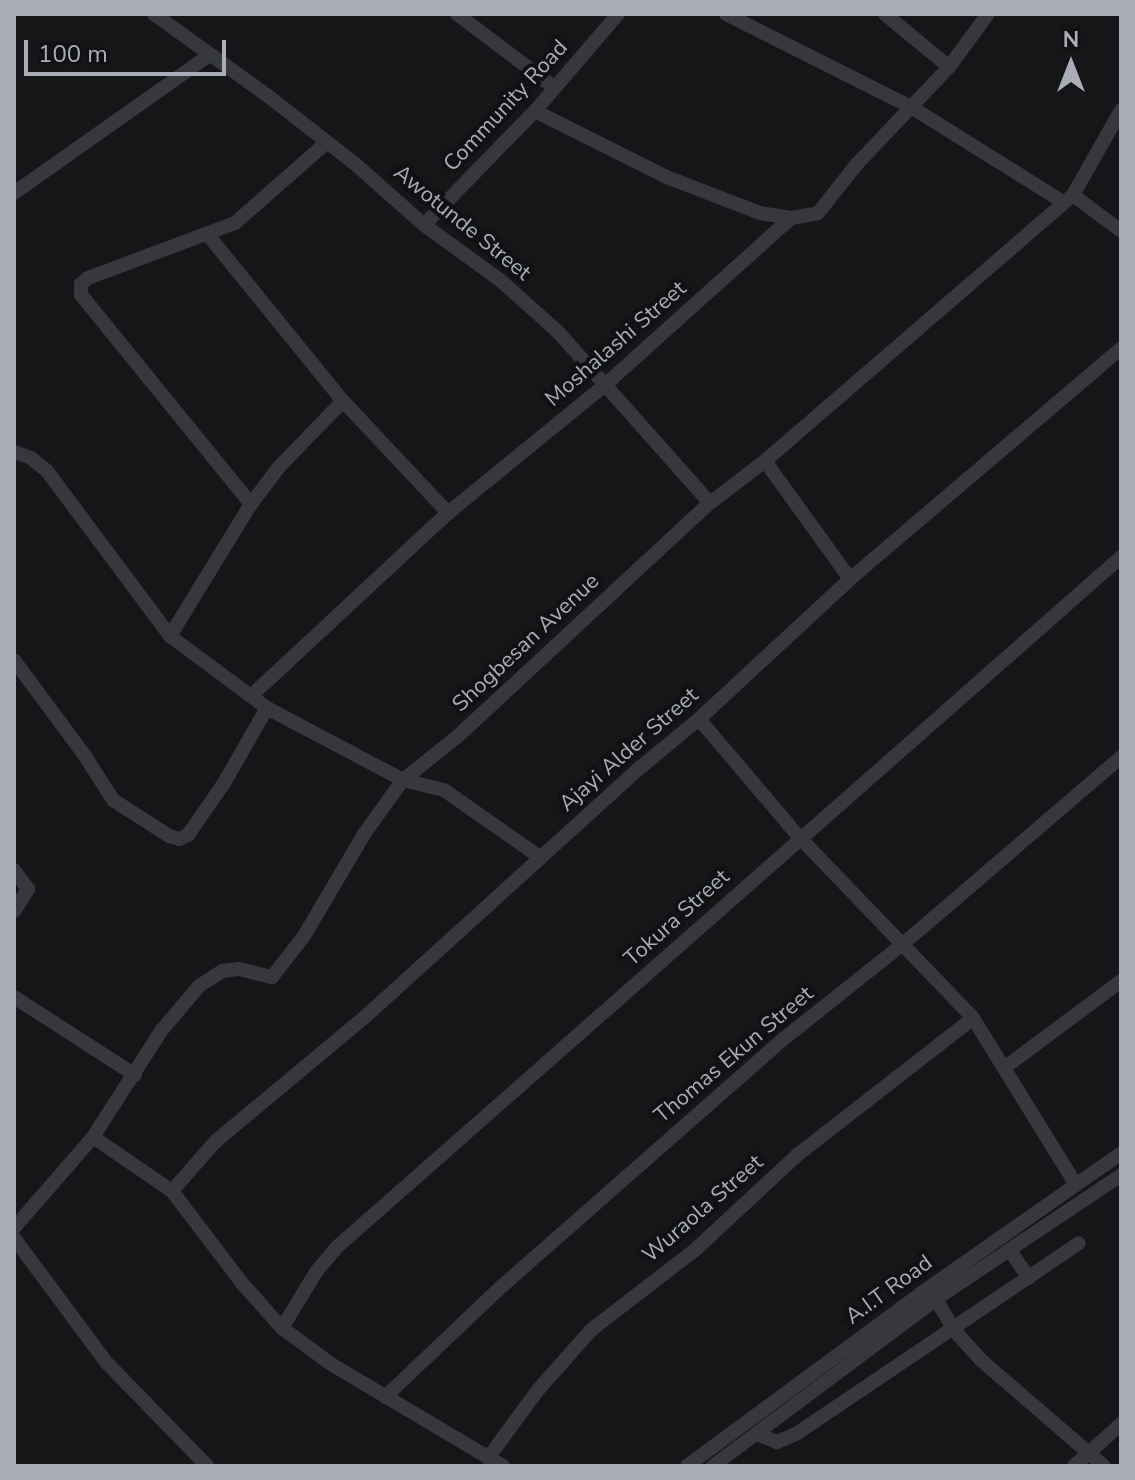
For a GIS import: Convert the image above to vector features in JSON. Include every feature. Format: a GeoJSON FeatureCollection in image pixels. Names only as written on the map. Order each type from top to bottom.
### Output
{"type":"FeatureCollection","features":[{"type":"Feature","properties":{"kind":"street","name":"Awotunde Street"},"geometry":{"type":"LineString","coordinates":[[154,14],[208,56],[268,96],[325,144],[354,163],[424,225],[500,280],[559,333],[710,503]]}},
{"type":"Feature","properties":{"kind":"street"},"geometry":{"type":"LineString","coordinates":[[457,14],[554,87]]}},
{"type":"Feature","properties":{"kind":"street","name":"Community Road"},"geometry":{"type":"LineString","coordinates":[[424,225],[535,111],[618,14]]}},
{"type":"Feature","properties":{"kind":"street"},"geometry":{"type":"LineString","coordinates":[[726,14],[911,107],[1121,231]]}},
{"type":"Feature","properties":{"kind":"street"},"geometry":{"type":"LineString","coordinates":[[885,14],[949,67]]}},
{"type":"Feature","properties":{"kind":"street","name":"Moshalashi Street"},"geometry":{"type":"LineString","coordinates":[[252,695],[448,513],[606,384],[791,218],[818,213],[949,67],[988,14]]}},
{"type":"Feature","properties":{"kind":"street"},"geometry":{"type":"LineString","coordinates":[[14,193],[208,56]]}},
{"type":"Feature","properties":{"kind":"street","name":"Shogbesan Avenue"},"geometry":{"type":"LineString","coordinates":[[14,1228],[93,1137],[161,1031],[199,986],[222,971],[239,969],[272,977],[284,965],[364,834],[403,780],[458,736],[710,503],[765,461],[1068,198],[1121,110]]}},
{"type":"Feature","properties":{"kind":"street"},"geometry":{"type":"LineString","coordinates":[[535,111],[669,178],[760,213],[791,218]]}},
{"type":"Feature","properties":{"kind":"street"},"geometry":{"type":"LineString","coordinates":[[251,504],[81,295],[81,284],[88,278],[208,235],[249,214],[325,144]]}},
{"type":"Feature","properties":{"kind":"street"},"geometry":{"type":"LineString","coordinates":[[208,235],[343,401],[448,513]]}},
{"type":"Feature","properties":{"kind":"street","name":"Ajayi Alder Street"},"geometry":{"type":"LineString","coordinates":[[172,1191],[216,1141],[366,1016],[699,719],[850,579],[1121,348]]}},
{"type":"Feature","properties":{"kind":"street"},"geometry":{"type":"LineString","coordinates":[[170,636],[251,504],[279,467],[343,401]]}},
{"type":"Feature","properties":{"kind":"street"},"geometry":{"type":"LineString","coordinates":[[14,452],[31,458],[47,471],[170,636],[267,708],[403,780],[444,790],[541,858]]}},
{"type":"Feature","properties":{"kind":"street"},"geometry":{"type":"LineString","coordinates":[[765,461],[850,579]]}},
{"type":"Feature","properties":{"kind":"street","name":"Tokura Street"},"geometry":{"type":"LineString","coordinates":[[282,1328],[316,1272],[337,1247],[1121,557]]}},
{"type":"Feature","properties":{"kind":"street"},"geometry":{"type":"LineString","coordinates":[[14,660],[85,756],[113,800],[169,836],[179,839],[188,835],[224,783],[267,708]]}},
{"type":"Feature","properties":{"kind":"street"},"geometry":{"type":"LineString","coordinates":[[699,719],[800,838],[973,1018],[1076,1185]]}},
{"type":"Feature","properties":{"kind":"street","name":"Thomas Ekun Street"},"geometry":{"type":"LineString","coordinates":[[385,1397],[501,1287],[781,1041],[903,944],[1121,757]]}},
{"type":"Feature","properties":{"kind":"street"},"geometry":{"type":"LineString","coordinates":[[14,870],[28,889],[14,911]]}},
{"type":"Feature","properties":{"kind":"street"},"geometry":{"type":"LineString","coordinates":[[1004,1068],[1121,981]]}},
{"type":"Feature","properties":{"kind":"street"},"geometry":{"type":"LineString","coordinates":[[14,997],[135,1075]]}},
{"type":"Feature","properties":{"kind":"street","name":"Wuraola Street"},"geometry":{"type":"LineString","coordinates":[[488,1458],[538,1390],[591,1330],[695,1250],[796,1156],[973,1018]]}},
{"type":"Feature","properties":{"kind":"street"},"geometry":{"type":"LineString","coordinates":[[93,1137],[172,1191],[282,1328],[385,1397],[503,1466]]}},
{"type":"Feature","properties":{"kind":"street","name":"A.I.T Road"},"geometry":{"type":"LineString","coordinates":[[687,1466],[920,1294],[1121,1153]]}},
{"type":"Feature","properties":{"kind":"street","name":"A.I.T Road"},"geometry":{"type":"LineString","coordinates":[[713,1466],[936,1299],[1121,1175]]}},
{"type":"Feature","properties":{"kind":"street"},"geometry":{"type":"LineString","coordinates":[[14,1238],[106,1362],[207,1466]]}},
{"type":"Feature","properties":{"kind":"street"},"geometry":{"type":"LineString","coordinates":[[757,1434],[768,1440],[785,1440],[954,1330],[1079,1243]]}},
{"type":"Feature","properties":{"kind":"street"},"geometry":{"type":"LineString","coordinates":[[1010,1251],[1029,1278]]}},
{"type":"Feature","properties":{"kind":"street"},"geometry":{"type":"LineString","coordinates":[[936,1299],[954,1330],[981,1360],[1104,1466]]}},
{"type":"Feature","properties":{"kind":"street"},"geometry":{"type":"LineString","coordinates":[[1074,1466],[1121,1424]]}}]}
